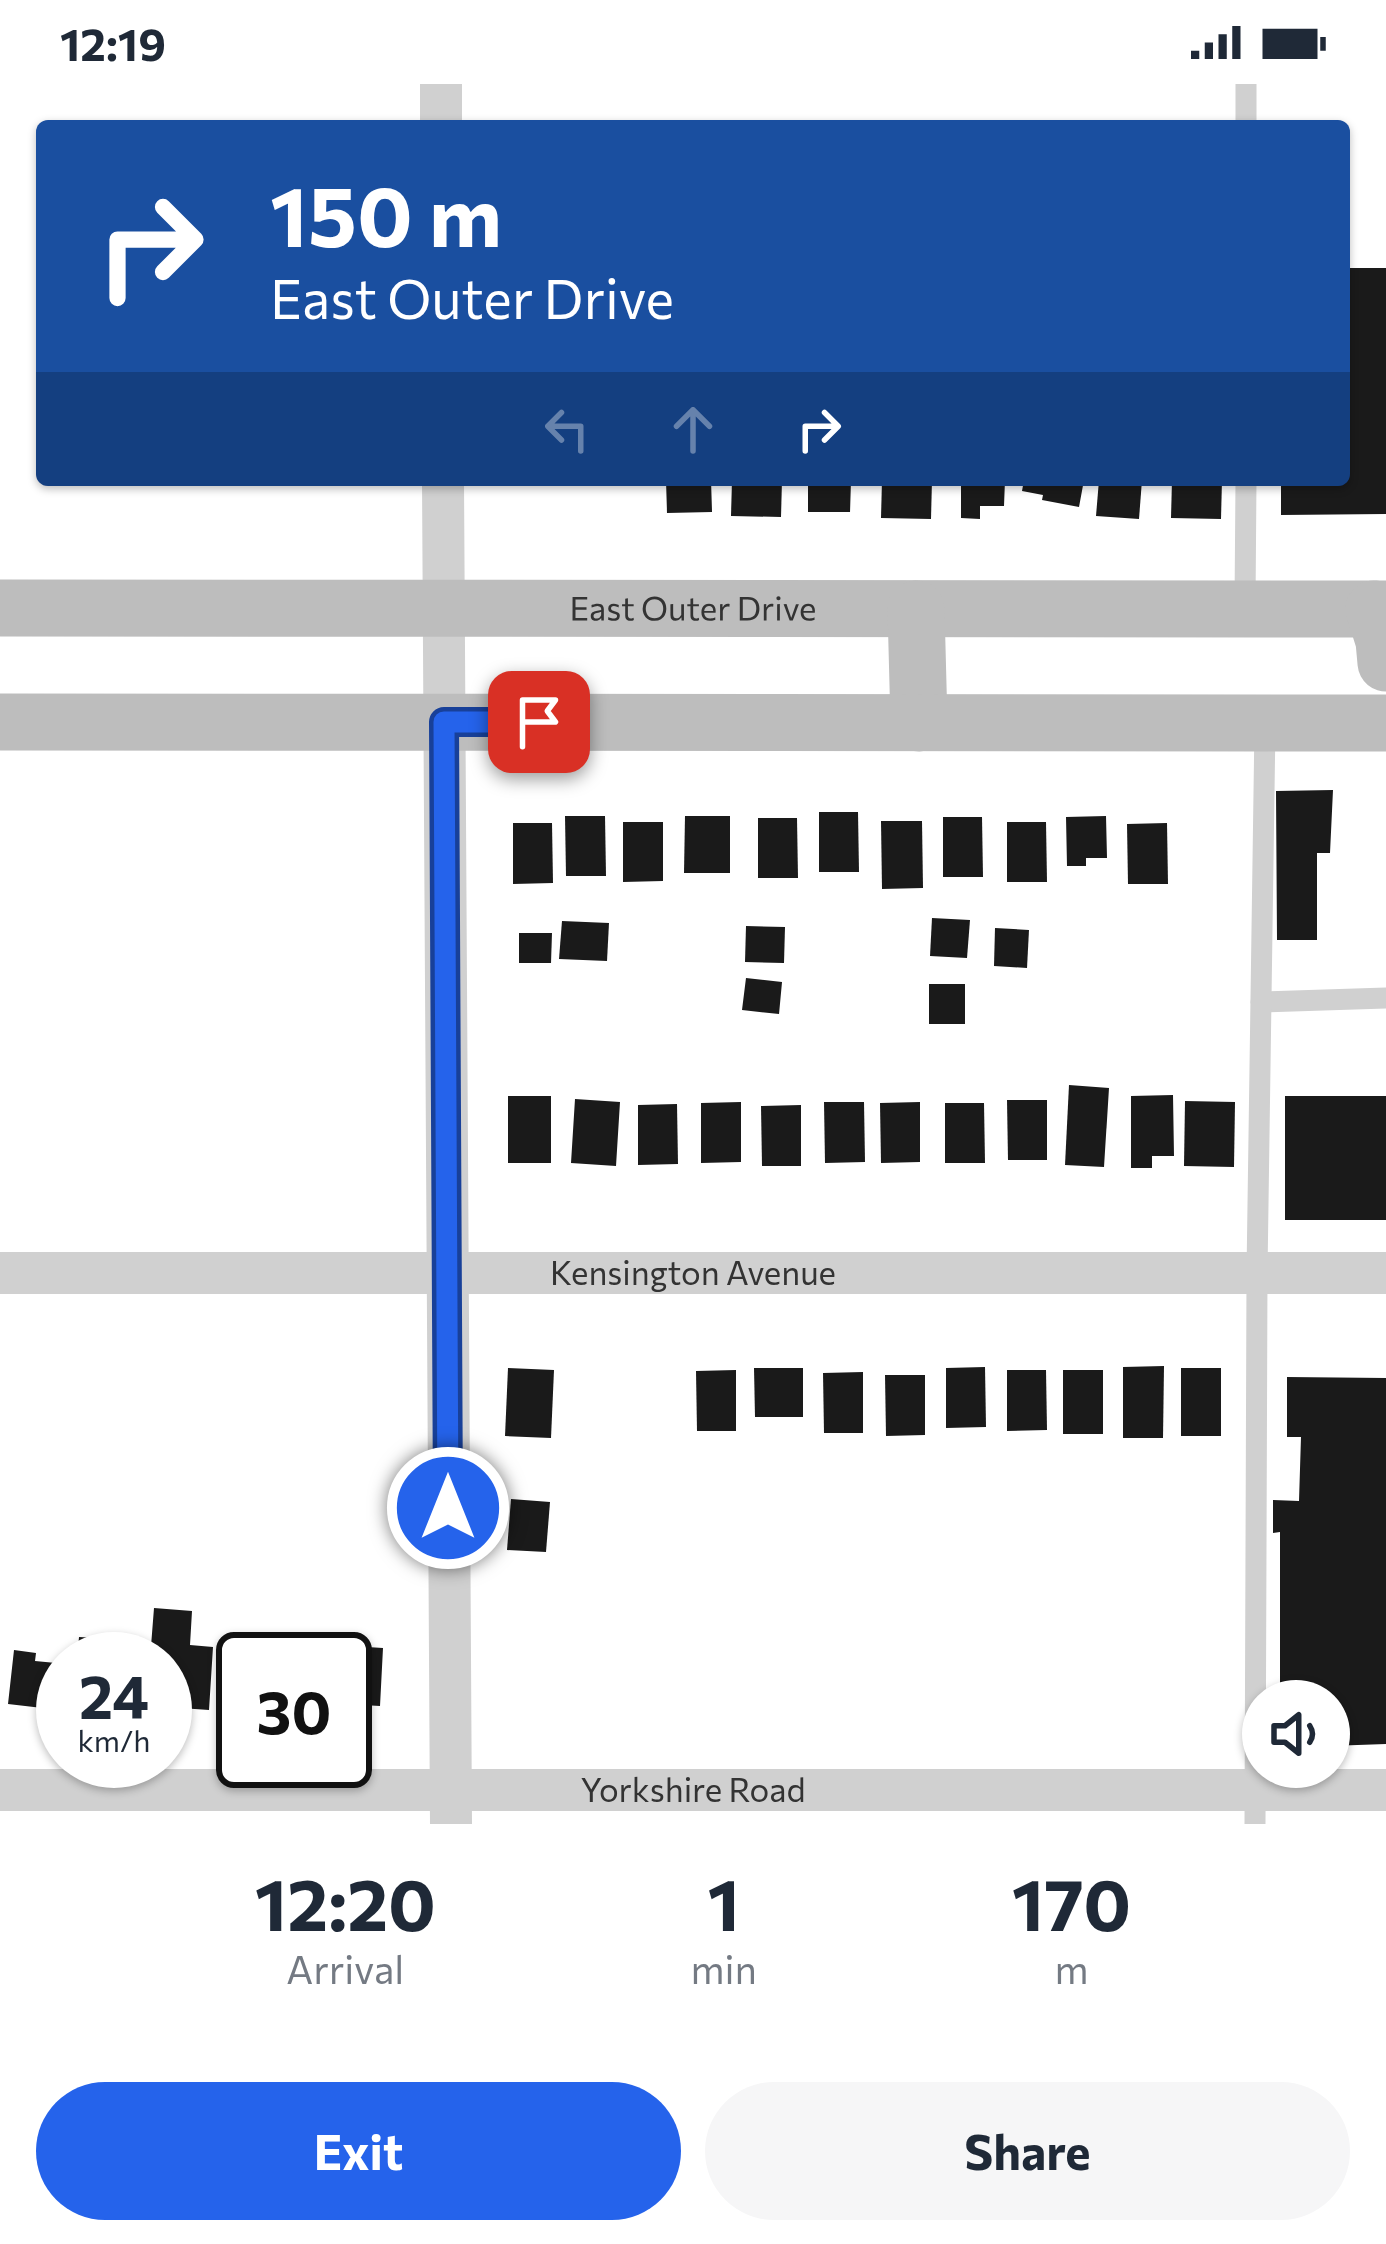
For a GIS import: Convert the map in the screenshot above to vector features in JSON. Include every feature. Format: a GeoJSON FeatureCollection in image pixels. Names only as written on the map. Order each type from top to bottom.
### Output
{"type":"FeatureCollection","features":[{"type":"Feature","properties":{"kind":"street"},"geometry":{"type":"LineString","coordinates":[[441,84],[441,120]]}},
{"type":"Feature","properties":{"kind":"street"},"geometry":{"type":"LineString","coordinates":[[443,486],[450,1807]]}},
{"type":"Feature","properties":{"kind":"street","name":"East Outer Drive"},"geometry":{"type":"LineString","coordinates":[[0,608],[1245,609],[1382,627]]}},
{"type":"Feature","properties":{"kind":"street"},"geometry":{"type":"LineString","coordinates":[[916,610],[920,723]]}},
{"type":"Feature","properties":{"kind":"street"},"geometry":{"type":"LineString","coordinates":[[0,722],[1265,723],[1381,706]]}},
{"type":"Feature","properties":{"kind":"street","name":"Kensington Avenue"},"geometry":{"type":"LineString","coordinates":[[0,1273],[1386,1273]]}},
{"type":"Feature","properties":{"kind":"street","name":"Yorkshire Road"},"geometry":{"type":"LineString","coordinates":[[0,1790],[450,1807],[1255,1807],[1386,1790]]}},
{"type":"Feature","properties":{"kind":"lane"},"geometry":{"type":"LineString","coordinates":[[1246,84],[1246,120]]}},
{"type":"Feature","properties":{"kind":"lane"},"geometry":{"type":"LineString","coordinates":[[1245,609],[1246,486]]}},
{"type":"Feature","properties":{"kind":"lane"},"geometry":{"type":"LineString","coordinates":[[1255,1807],[1265,723]]}},
{"type":"Feature","properties":{"kind":"lane"},"geometry":{"type":"LineString","coordinates":[[1261,1002],[1386,998]]}},
{"type":"Feature","properties":{"kind":"building"},"geometry":{"type":"Polygon","coordinates":[[[1350,268],[1386,268],[1386,514],[1281,515],[1281,486],[1350,486],[1350,268]]]}},
{"type":"Feature","properties":{"kind":"building"},"geometry":{"type":"Polygon","coordinates":[[[666,486],[711,486],[712,512],[667,513],[666,486]]]}},
{"type":"Feature","properties":{"kind":"building"},"geometry":{"type":"Polygon","coordinates":[[[732,486],[782,486],[781,517],[731,516],[732,486]]]}},
{"type":"Feature","properties":{"kind":"building"},"geometry":{"type":"Polygon","coordinates":[[[808,486],[851,486],[850,512],[808,512],[808,486]]]}},
{"type":"Feature","properties":{"kind":"building"},"geometry":{"type":"Polygon","coordinates":[[[882,486],[932,486],[931,519],[881,518],[882,486]]]}},
{"type":"Feature","properties":{"kind":"building"},"geometry":{"type":"Polygon","coordinates":[[[961,486],[1005,486],[1004,506],[980,506],[980,519],[961,518],[961,486]]]}},
{"type":"Feature","properties":{"kind":"building"},"geometry":{"type":"Polygon","coordinates":[[[1023,486],[1083,486],[1079,507],[1022,491],[1023,486]]]}},
{"type":"Feature","properties":{"kind":"building"},"geometry":{"type":"Polygon","coordinates":[[[1098,486],[1142,486],[1139,519],[1096,516],[1098,486]]]}},
{"type":"Feature","properties":{"kind":"building"},"geometry":{"type":"Polygon","coordinates":[[[1172,486],[1222,486],[1221,519],[1171,518],[1172,486]]]}},
{"type":"Feature","properties":{"kind":"building"},"geometry":{"type":"Polygon","coordinates":[[[1333,790],[1330,853],[1317,853],[1317,940],[1277,940],[1276,791],[1333,790]]]}},
{"type":"Feature","properties":{"kind":"building"},"geometry":{"type":"Polygon","coordinates":[[[819,812],[858,812],[859,872],[819,872],[819,812]]]}},
{"type":"Feature","properties":{"kind":"building"},"geometry":{"type":"Polygon","coordinates":[[[565,816],[605,816],[606,876],[566,876],[565,816]]]}},
{"type":"Feature","properties":{"kind":"building"},"geometry":{"type":"Polygon","coordinates":[[[685,816],[730,816],[730,873],[684,873],[685,816]]]}},
{"type":"Feature","properties":{"kind":"building"},"geometry":{"type":"Polygon","coordinates":[[[1106,816],[1107,858],[1086,858],[1086,866],[1067,866],[1066,817],[1106,816]]]}},
{"type":"Feature","properties":{"kind":"building"},"geometry":{"type":"Polygon","coordinates":[[[943,817],[982,817],[983,877],[943,877],[943,817]]]}},
{"type":"Feature","properties":{"kind":"building"},"geometry":{"type":"Polygon","coordinates":[[[758,818],[797,818],[798,878],[758,878],[758,818]]]}},
{"type":"Feature","properties":{"kind":"building"},"geometry":{"type":"Polygon","coordinates":[[[881,821],[922,821],[923,888],[882,889],[881,821]]]}},
{"type":"Feature","properties":{"kind":"building"},"geometry":{"type":"Polygon","coordinates":[[[623,822],[663,822],[663,881],[623,882],[623,822]]]}},
{"type":"Feature","properties":{"kind":"building"},"geometry":{"type":"Polygon","coordinates":[[[1007,822],[1046,822],[1047,882],[1007,882],[1007,822]]]}},
{"type":"Feature","properties":{"kind":"building"},"geometry":{"type":"Polygon","coordinates":[[[513,823],[552,823],[553,883],[513,884],[513,823]]]}},
{"type":"Feature","properties":{"kind":"building"},"geometry":{"type":"Polygon","coordinates":[[[1167,823],[1168,884],[1128,884],[1127,824],[1167,823]]]}},
{"type":"Feature","properties":{"kind":"building"},"geometry":{"type":"Polygon","coordinates":[[[932,918],[970,920],[967,958],[930,956],[932,918]]]}},
{"type":"Feature","properties":{"kind":"building"},"geometry":{"type":"Polygon","coordinates":[[[562,921],[609,923],[607,961],[559,959],[562,921]]]}},
{"type":"Feature","properties":{"kind":"building"},"geometry":{"type":"Polygon","coordinates":[[[746,926],[785,927],[784,963],[745,962],[746,926]]]}},
{"type":"Feature","properties":{"kind":"building"},"geometry":{"type":"Polygon","coordinates":[[[995,928],[1029,930],[1027,968],[994,966],[995,928]]]}},
{"type":"Feature","properties":{"kind":"building"},"geometry":{"type":"Polygon","coordinates":[[[519,933],[552,933],[551,963],[519,963],[519,933]]]}},
{"type":"Feature","properties":{"kind":"building"},"geometry":{"type":"Polygon","coordinates":[[[746,978],[782,982],[779,1014],[742,1010],[746,978]]]}},
{"type":"Feature","properties":{"kind":"building"},"geometry":{"type":"Polygon","coordinates":[[[929,984],[965,984],[965,1024],[929,1024],[929,984]]]}},
{"type":"Feature","properties":{"kind":"building"},"geometry":{"type":"Polygon","coordinates":[[[1069,1085],[1109,1088],[1104,1167],[1065,1165],[1069,1085]]]}},
{"type":"Feature","properties":{"kind":"building"},"geometry":{"type":"Polygon","coordinates":[[[1173,1095],[1174,1156],[1152,1156],[1152,1168],[1131,1168],[1131,1096],[1173,1095]]]}},
{"type":"Feature","properties":{"kind":"building"},"geometry":{"type":"Polygon","coordinates":[[[508,1096],[551,1096],[551,1163],[508,1163],[508,1096]]]}},
{"type":"Feature","properties":{"kind":"building"},"geometry":{"type":"Polygon","coordinates":[[[1285,1096],[1386,1096],[1386,1220],[1285,1220],[1285,1096]]]}},
{"type":"Feature","properties":{"kind":"building"},"geometry":{"type":"Polygon","coordinates":[[[575,1099],[620,1102],[616,1166],[571,1163],[575,1099]]]}},
{"type":"Feature","properties":{"kind":"building"},"geometry":{"type":"Polygon","coordinates":[[[1007,1100],[1047,1100],[1047,1160],[1008,1160],[1007,1100]]]}},
{"type":"Feature","properties":{"kind":"building"},"geometry":{"type":"Polygon","coordinates":[[[1185,1101],[1235,1102],[1234,1167],[1184,1166],[1185,1101]]]}},
{"type":"Feature","properties":{"kind":"building"},"geometry":{"type":"Polygon","coordinates":[[[741,1102],[741,1162],[701,1163],[701,1103],[741,1102]]]}},
{"type":"Feature","properties":{"kind":"building"},"geometry":{"type":"Polygon","coordinates":[[[824,1102],[864,1102],[865,1162],[825,1163],[824,1102]]]}},
{"type":"Feature","properties":{"kind":"building"},"geometry":{"type":"Polygon","coordinates":[[[920,1102],[920,1162],[881,1163],[880,1103],[920,1102]]]}},
{"type":"Feature","properties":{"kind":"building"},"geometry":{"type":"Polygon","coordinates":[[[945,1103],[984,1103],[985,1163],[945,1163],[945,1103]]]}},
{"type":"Feature","properties":{"kind":"building"},"geometry":{"type":"Polygon","coordinates":[[[677,1104],[678,1164],[638,1165],[638,1105],[677,1104]]]}},
{"type":"Feature","properties":{"kind":"building"},"geometry":{"type":"Polygon","coordinates":[[[801,1105],[801,1166],[762,1166],[761,1106],[801,1105]]]}},
{"type":"Feature","properties":{"kind":"building"},"geometry":{"type":"Polygon","coordinates":[[[1164,1366],[1163,1438],[1123,1438],[1123,1367],[1164,1366]]]}},
{"type":"Feature","properties":{"kind":"building"},"geometry":{"type":"Polygon","coordinates":[[[985,1367],[986,1427],[946,1428],[946,1368],[985,1367]]]}},
{"type":"Feature","properties":{"kind":"building"},"geometry":{"type":"Polygon","coordinates":[[[508,1368],[554,1370],[551,1438],[505,1436],[508,1368]]]}},
{"type":"Feature","properties":{"kind":"building"},"geometry":{"type":"Polygon","coordinates":[[[754,1368],[803,1368],[803,1417],[755,1417],[754,1368]]]}},
{"type":"Feature","properties":{"kind":"building"},"geometry":{"type":"Polygon","coordinates":[[[1181,1368],[1221,1368],[1221,1436],[1181,1436],[1181,1368]]]}},
{"type":"Feature","properties":{"kind":"building"},"geometry":{"type":"Polygon","coordinates":[[[736,1370],[736,1431],[697,1431],[696,1371],[736,1370]]]}},
{"type":"Feature","properties":{"kind":"building"},"geometry":{"type":"Polygon","coordinates":[[[1007,1370],[1046,1370],[1047,1430],[1007,1431],[1007,1370]]]}},
{"type":"Feature","properties":{"kind":"building"},"geometry":{"type":"Polygon","coordinates":[[[1063,1370],[1103,1370],[1103,1434],[1063,1434],[1063,1370]]]}},
{"type":"Feature","properties":{"kind":"building"},"geometry":{"type":"Polygon","coordinates":[[[863,1372],[863,1433],[824,1433],[823,1373],[863,1372]]]}},
{"type":"Feature","properties":{"kind":"building"},"geometry":{"type":"Polygon","coordinates":[[[885,1375],[925,1375],[925,1435],[886,1436],[885,1375]]]}},
{"type":"Feature","properties":{"kind":"building"},"geometry":{"type":"Polygon","coordinates":[[[1287,1377],[1386,1378],[1386,1744],[1350,1745],[1350,1680],[1280,1680],[1280,1532],[1273,1533],[1273,1500],[1299,1501],[1301,1437],[1287,1437],[1287,1377]]]}},
{"type":"Feature","properties":{"kind":"building"},"geometry":{"type":"Polygon","coordinates":[[[511,1499],[550,1502],[546,1552],[507,1550],[511,1499]]]}},
{"type":"Feature","properties":{"kind":"building"},"geometry":{"type":"Polygon","coordinates":[[[154,1608],[192,1611],[191,1632],[152,1632],[154,1608]]]}},
{"type":"Feature","properties":{"kind":"building"},"geometry":{"type":"Polygon","coordinates":[[[192,1645],[213,1647],[209,1710],[192,1709],[192,1645]]]}},
{"type":"Feature","properties":{"kind":"building"},"geometry":{"type":"Polygon","coordinates":[[[372,1647],[383,1648],[380,1706],[372,1706],[372,1647]]]}},
{"type":"Feature","properties":{"kind":"building"},"geometry":{"type":"Polygon","coordinates":[[[14,1650],[36,1653],[36,1707],[8,1704],[14,1650]]]}},
{"type":"Feature","properties":{"kind":"route"},"geometry":{"type":"LineString","coordinates":[[448,1508],[444,722],[539,722]]}}]}
